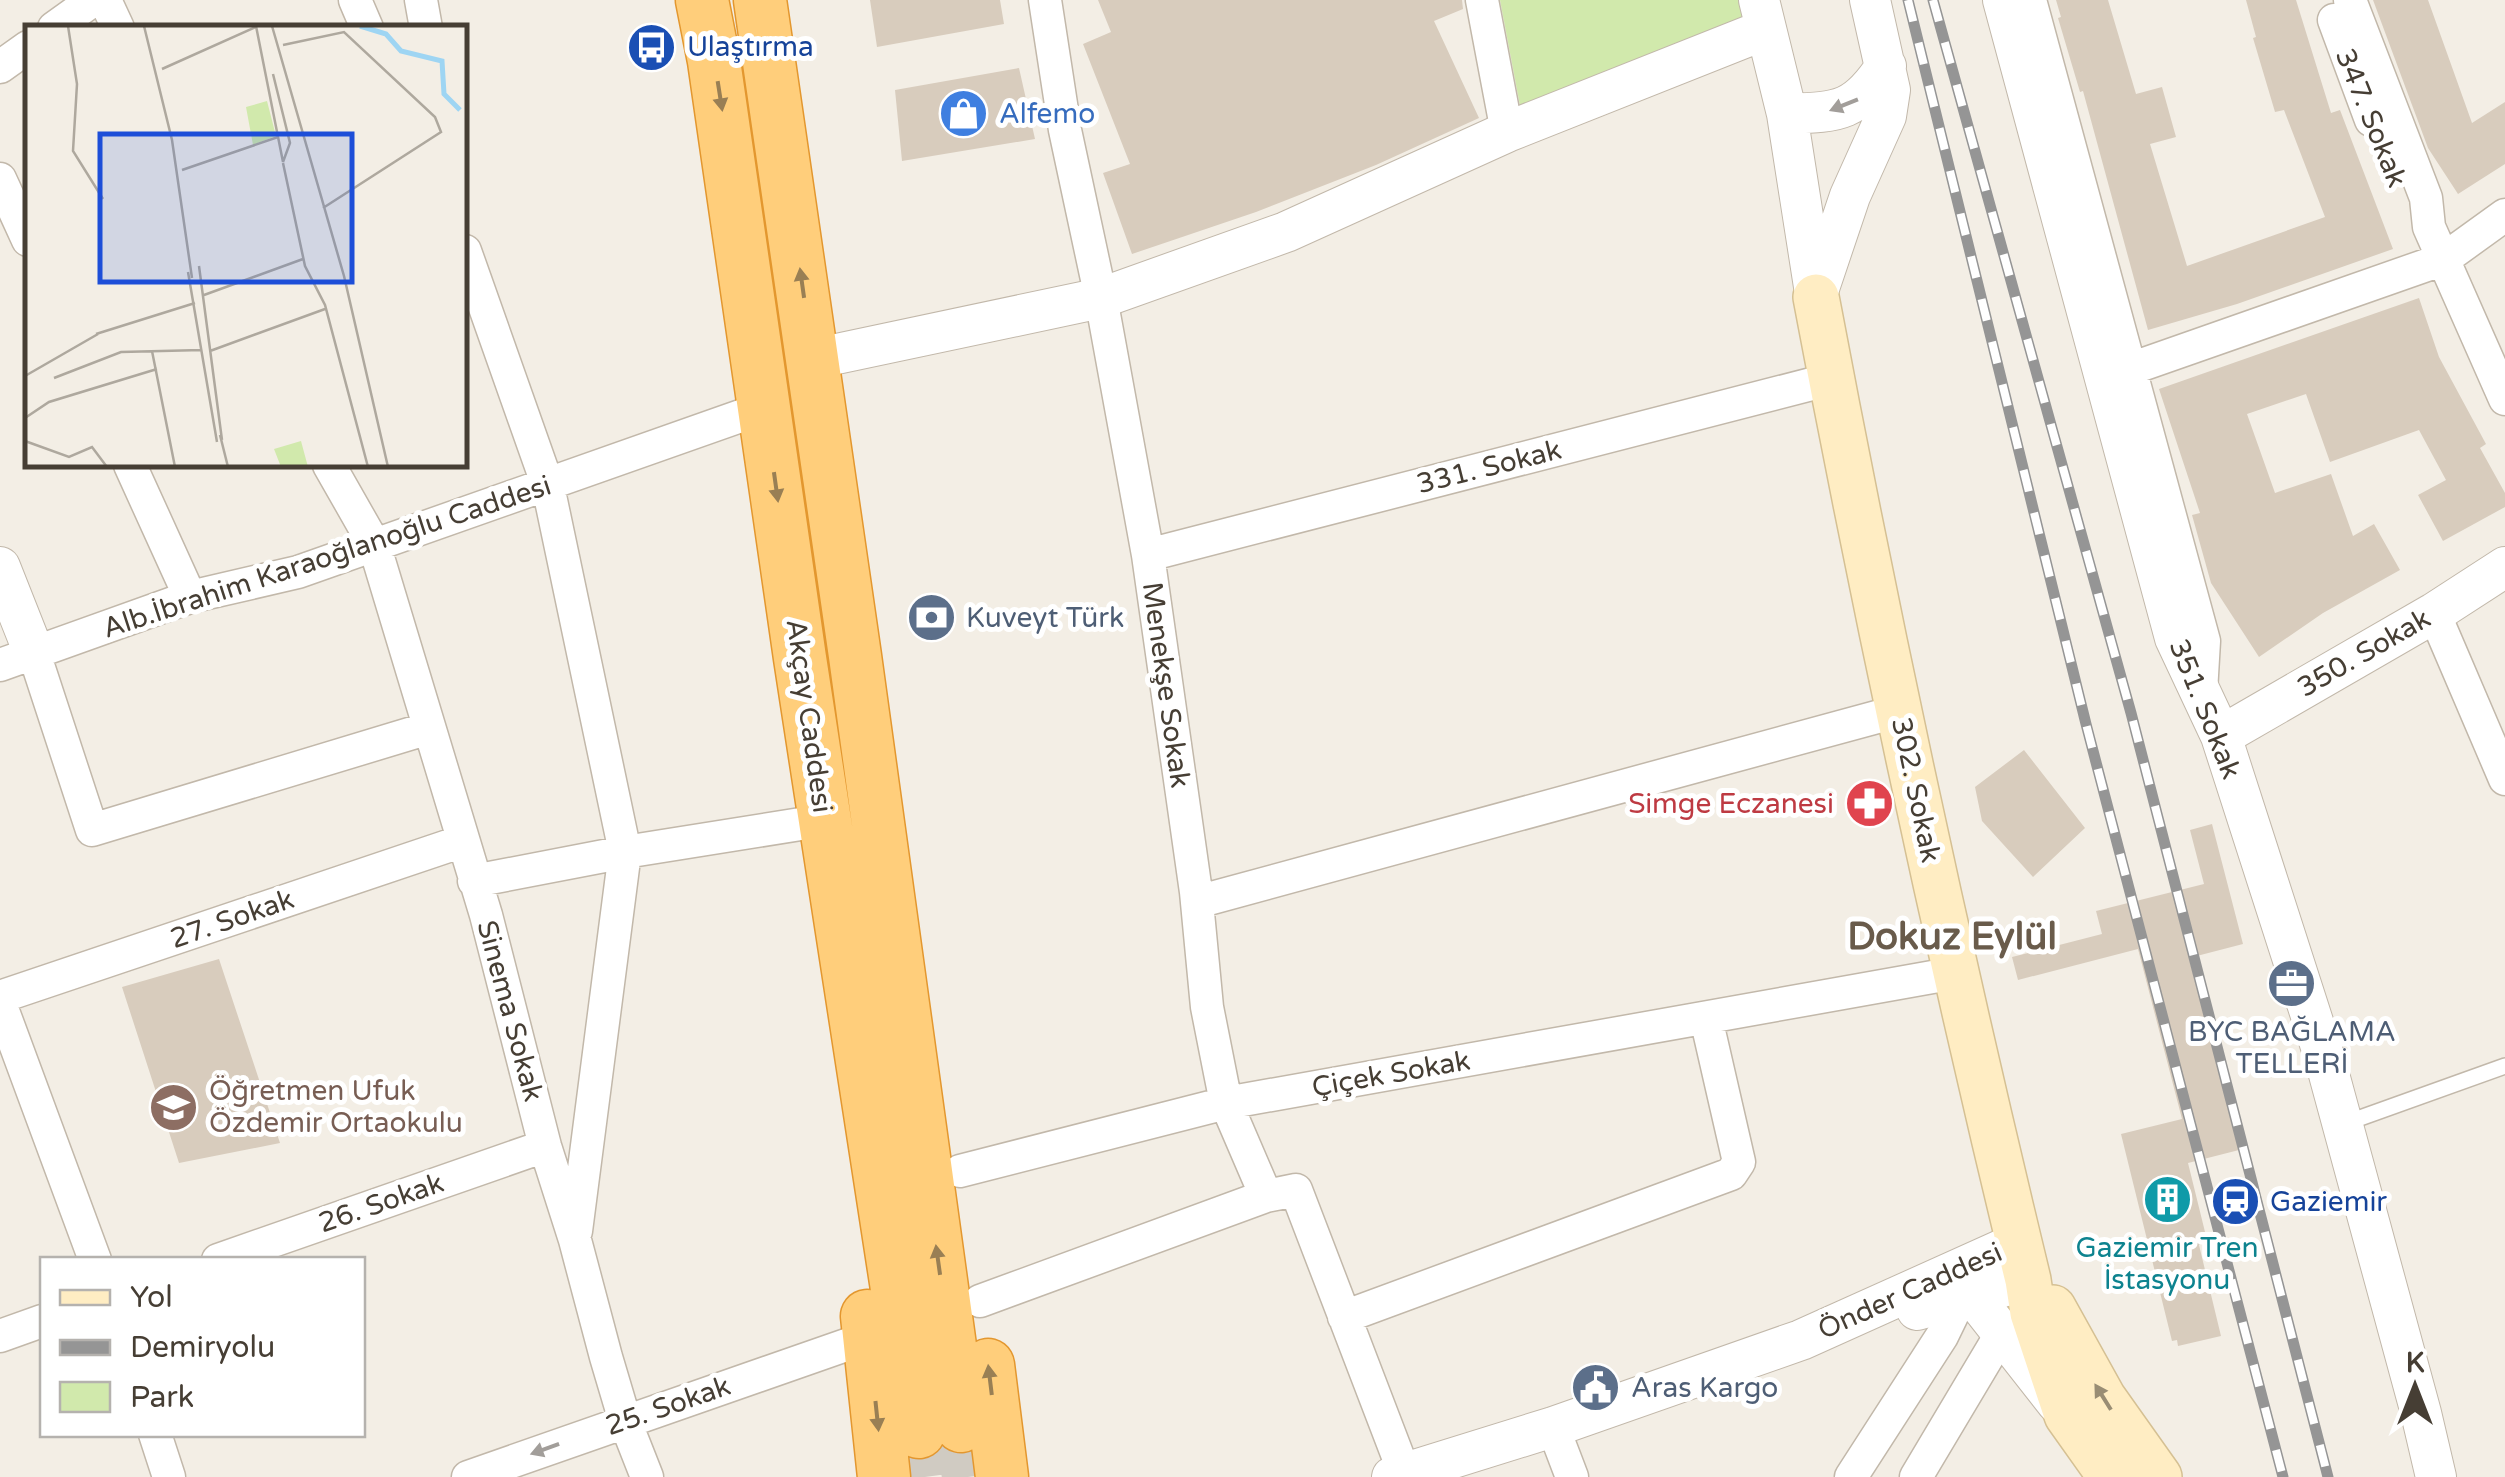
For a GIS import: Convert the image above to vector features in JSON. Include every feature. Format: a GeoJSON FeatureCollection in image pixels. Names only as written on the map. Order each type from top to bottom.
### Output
{"type":"FeatureCollection","features":[{"type":"Feature","properties":{"kind":"highway","name":"Akçay Caddesi"},"geometry":{"type":"LineString","coordinates":[[702,0],[766,407],[800,658],[940,1429],[855,656],[760,0]]}},
{"type":"Feature","properties":{"kind":"highway"},"geometry":{"type":"LineString","coordinates":[[855,656],[928,945],[1002,1477]]}},
{"type":"Feature","properties":{"kind":"highway"},"geometry":{"type":"LineString","coordinates":[[800,658],[807,823],[884,1477]]}},
{"type":"Feature","properties":{"kind":"main road","name":"302. Sokak"},"geometry":{"type":"LineString","coordinates":[[1816,297],[1899,712],[2033,1313],[2067,1415],[2111,1477]]}},
{"type":"Feature","properties":{"kind":"main road","name":"302. Sokak"},"geometry":{"type":"LineString","coordinates":[[2024,1261],[2102,1398],[2159,1477]]}},
{"type":"Feature","properties":{"kind":"street"},"geometry":{"type":"LineString","coordinates":[[58,25],[92,0]]}},
{"type":"Feature","properties":{"kind":"street"},"geometry":{"type":"LineString","coordinates":[[105,0],[117,25]]}},
{"type":"Feature","properties":{"kind":"street"},"geometry":{"type":"LineString","coordinates":[[354,0],[366,25]]}},
{"type":"Feature","properties":{"kind":"street"},"geometry":{"type":"LineString","coordinates":[[421,0],[425,25]]}},
{"type":"Feature","properties":{"kind":"street","name":"Menekşe Sokak"},"geometry":{"type":"LineString","coordinates":[[1045,0],[1065,130],[1101,298],[1148,555],[1197,902],[1207,1006],[1226,1103]]}},
{"type":"Feature","properties":{"kind":"street"},"geometry":{"type":"LineString","coordinates":[[1482,0],[1507,132]]}},
{"type":"Feature","properties":{"kind":"street"},"geometry":{"type":"LineString","coordinates":[[1816,297],[1850,196],[1886,116],[1890,90],[1870,0]]}},
{"type":"Feature","properties":{"kind":"street","name":"351. Sokak"},"geometry":{"type":"LineString","coordinates":[[2003,0],[2118,373],[2175,638],[2220,736],[2324,1056],[2436,1477]]}},
{"type":"Feature","properties":{"kind":"street"},"geometry":{"type":"LineString","coordinates":[[2030,0],[2118,373],[2444,259],[2505,214]]}},
{"type":"Feature","properties":{"kind":"street","name":"347. Sokak"},"geometry":{"type":"LineString","coordinates":[[2328,0],[2347,61],[2407,208],[2429,226]]}},
{"type":"Feature","properties":{"kind":"street","name":"347. Sokak"},"geometry":{"type":"LineString","coordinates":[[2350,0],[2426,198],[2429,226],[2505,399]]}},
{"type":"Feature","properties":{"kind":"street"},"geometry":{"type":"LineString","coordinates":[[812,359],[1101,298],[1286,232],[1762,15],[1787,114],[1816,297]]}},
{"type":"Feature","properties":{"kind":"street"},"geometry":{"type":"LineString","coordinates":[[0,67],[25,49]]}},
{"type":"Feature","properties":{"kind":"street"},"geometry":{"type":"LineString","coordinates":[[1787,114],[1825,112],[1854,104],[1870,90],[1886,66]]}},
{"type":"Feature","properties":{"kind":"street"},"geometry":{"type":"LineString","coordinates":[[1797,187],[1828,165],[1854,153],[1886,116]]}},
{"type":"Feature","properties":{"kind":"street"},"geometry":{"type":"LineString","coordinates":[[0,179],[25,233]]}},
{"type":"Feature","properties":{"kind":"street"},"geometry":{"type":"LineString","coordinates":[[1797,187],[1850,196]]}},
{"type":"Feature","properties":{"kind":"street"},"geometry":{"type":"LineString","coordinates":[[468,259],[548,486],[625,852],[575,1240]]}},
{"type":"Feature","properties":{"kind":"street","name":"331. Sokak"},"geometry":{"type":"LineString","coordinates":[[1148,555],[1831,379]]}},
{"type":"Feature","properties":{"kind":"street","name":"Alb.İbrahim Karaoğlanoğlu Caddesi"},"geometry":{"type":"LineString","coordinates":[[17,659],[190,597],[298,572],[766,407]]}},
{"type":"Feature","properties":{"kind":"street"},"geometry":{"type":"LineString","coordinates":[[131,468],[190,597]]}},
{"type":"Feature","properties":{"kind":"street","name":"Sinema Sokak"},"geometry":{"type":"LineString","coordinates":[[331,468],[374,544],[486,915],[545,1146],[625,1421],[648,1477]]}},
{"type":"Feature","properties":{"kind":"street","name":"350. Sokak"},"geometry":{"type":"LineString","coordinates":[[2220,736],[2434,613],[2505,567]]}},
{"type":"Feature","properties":{"kind":"street"},"geometry":{"type":"LineString","coordinates":[[0,568],[17,659],[92,830],[429,728]]}},
{"type":"Feature","properties":{"kind":"street"},"geometry":{"type":"LineString","coordinates":[[2434,613],[2505,779]]}},
{"type":"Feature","properties":{"kind":"street"},"geometry":{"type":"LineString","coordinates":[[1197,902],[1899,712]]}},
{"type":"Feature","properties":{"kind":"street"},"geometry":{"type":"LineString","coordinates":[[474,881],[807,823]]}},
{"type":"Feature","properties":{"kind":"street","name":"27. Sokak"},"geometry":{"type":"LineString","coordinates":[[0,1000],[463,841]]}},
{"type":"Feature","properties":{"kind":"street","name":"Çiçek Sokak"},"geometry":{"type":"LineString","coordinates":[[1226,1103],[1956,974]]}},
{"type":"Feature","properties":{"kind":"street"},"geometry":{"type":"LineString","coordinates":[[0,1000],[94,1257]]}},
{"type":"Feature","properties":{"kind":"street"},"geometry":{"type":"LineString","coordinates":[[1344,1317],[1730,1174],[1739,1162],[1706,1018]]}},
{"type":"Feature","properties":{"kind":"street"},"geometry":{"type":"LineString","coordinates":[[960,1171],[1226,1103],[1266,1196]]}},
{"type":"Feature","properties":{"kind":"street","name":"26. Sokak"},"geometry":{"type":"LineString","coordinates":[[227,1257],[545,1146]]}},
{"type":"Feature","properties":{"kind":"street"},"geometry":{"type":"LineString","coordinates":[[980,1301],[1266,1196],[1296,1190],[1398,1475]]}},
{"type":"Feature","properties":{"kind":"street","name":"Önder Caddesi"},"geometry":{"type":"LineString","coordinates":[[1801,1340],[1967,1298],[2024,1261]]}},
{"type":"Feature","properties":{"kind":"street","name":"Önder Caddesi"},"geometry":{"type":"LineString","coordinates":[[1398,1475],[1553,1427],[2024,1261]]}},
{"type":"Feature","properties":{"kind":"street"},"geometry":{"type":"LineString","coordinates":[[2003,1332],[1917,1476],[1861,1464],[1967,1298],[2003,1332],[2067,1415]]}},
{"type":"Feature","properties":{"kind":"street"},"geometry":{"type":"LineString","coordinates":[[0,1336],[40,1322]]}},
{"type":"Feature","properties":{"kind":"street","name":"25. Sokak"},"geometry":{"type":"LineString","coordinates":[[468,1477],[869,1337]]}},
{"type":"Feature","properties":{"kind":"street"},"geometry":{"type":"LineString","coordinates":[[1553,1427],[1572,1477]]}},
{"type":"Feature","properties":{"kind":"street"},"geometry":{"type":"LineString","coordinates":[[156,1437],[169,1477]]}},
{"type":"Feature","properties":{"kind":"lane"},"geometry":{"type":"LineString","coordinates":[[2342,1125],[2505,1066]]}},
{"type":"Feature","properties":{"kind":"green space"},"geometry":{"type":"Polygon","coordinates":[[[1500,0],[1740,0],[1745,21],[1521,111],[1500,0]]]}},
{"type":"Feature","properties":{"kind":"building"},"geometry":{"type":"Polygon","coordinates":[[[870,0],[1000,0],[1004,24],[877,47],[870,0]]]}},
{"type":"Feature","properties":{"kind":"building"},"geometry":{"type":"Polygon","coordinates":[[[1098,0],[1462,0],[1463,9],[1434,21],[1479,118],[1376,165],[1256,212],[1132,254],[1103,173],[1130,164],[1083,44],[1111,32],[1098,0]]]}},
{"type":"Feature","properties":{"kind":"building"},"geometry":{"type":"Polygon","coordinates":[[[2056,0],[2108,0],[2136,94],[2162,87],[2176,137],[2150,144],[2187,266],[2325,217],[2284,110],[2275,112],[2246,0],[2296,0],[2331,113],[2340,110],[2393,249],[2237,304],[2148,330],[2056,0]]]}},
{"type":"Feature","properties":{"kind":"building"},"geometry":{"type":"Polygon","coordinates":[[[2373,0],[2428,0],[2472,123],[2505,102],[2505,164],[2458,194],[2428,148],[2373,0]]]}},
{"type":"Feature","properties":{"kind":"building","name":"Alfemo"},"geometry":{"type":"Polygon","coordinates":[[[1019,68],[1035,139],[902,161],[895,90],[1019,68]]]}},
{"type":"Feature","properties":{"kind":"building"},"geometry":{"type":"Polygon","coordinates":[[[2419,298],[2439,357],[2486,444],[2480,448],[2505,493],[2505,507],[2443,541],[2418,495],[2446,480],[2419,430],[2330,462],[2306,394],[2247,414],[2275,493],[2331,474],[2353,536],[2374,524],[2400,570],[2323,613],[2259,657],[2211,583],[2192,515],[2200,513],[2159,389],[2419,298]]]}},
{"type":"Feature","properties":{"kind":"building"},"geometry":{"type":"Polygon","coordinates":[[[2024,750],[2085,828],[2033,877],[1982,821],[1975,787],[2024,750]]]}},
{"type":"Feature","properties":{"kind":"building"},"geometry":{"type":"Polygon","coordinates":[[[2212,824],[2243,944],[2189,958],[2239,1150],[2188,1163],[2206,1236],[2199,1245],[2221,1336],[2178,1346],[2177,1340],[2172,1341],[2121,1134],[2182,1119],[2138,949],[2018,980],[2012,957],[2102,934],[2096,911],[2204,884],[2190,830],[2212,824]]]}},
{"type":"Feature","properties":{"kind":"building","name":"Öğretmen Ufuk Özdemir Ortaokulu"},"geometry":{"type":"Polygon","coordinates":[[[219,959],[280,1143],[179,1163],[122,987],[219,959]]]}},
{"type":"Feature","properties":{"kind":"tunnel"},"geometry":{"type":"LineString","coordinates":[[961,1426],[968,1477]]}},
{"type":"Feature","properties":{"kind":"tunnel"},"geometry":{"type":"LineString","coordinates":[[919,1432],[925,1477]]}},
{"type":"Feature","properties":{"kind":"railway"},"geometry":{"type":"LineString","coordinates":[[1908,0],[2086,724],[2283,1477]]}},
{"type":"Feature","properties":{"kind":"railway"},"geometry":{"type":"LineString","coordinates":[[1933,0],[2131,713],[2328,1477]]}},
{"type":"Feature","properties":{"kind":"place","name":"Ulaştırma"},"geometry":{"type":"Point","coordinates":[652,47]}},
{"type":"Feature","properties":{"kind":"place","name":"Alfemo"},"geometry":{"type":"Point","coordinates":[964,114]}},
{"type":"Feature","properties":{"kind":"place","name":"Kuveyt Türk"},"geometry":{"type":"Point","coordinates":[931,618]}},
{"type":"Feature","properties":{"kind":"place","name":"Simge Eczanesi"},"geometry":{"type":"Point","coordinates":[1869,804]}},
{"type":"Feature","properties":{"kind":"place","name":"BYC BAĞLAMA TELLERİ"},"geometry":{"type":"Point","coordinates":[2292,984]}},
{"type":"Feature","properties":{"kind":"place","name":"Öğretmen Ufuk Özdemir Ortaokulu"},"geometry":{"type":"Point","coordinates":[174,1107]}},
{"type":"Feature","properties":{"kind":"place","name":"Gaziemir Tren İstasyonu"},"geometry":{"type":"Point","coordinates":[2167,1200]}},
{"type":"Feature","properties":{"kind":"place","name":"Gaziemir"},"geometry":{"type":"Point","coordinates":[2235,1202]}},
{"type":"Feature","properties":{"kind":"place","name":"Aras Kargo"},"geometry":{"type":"Point","coordinates":[1596,1388]}},
{"type":"Feature","properties":{"kind":"district","name":"Dokuz Eylül"},"geometry":{"type":"Point","coordinates":[1952,937]}}]}
